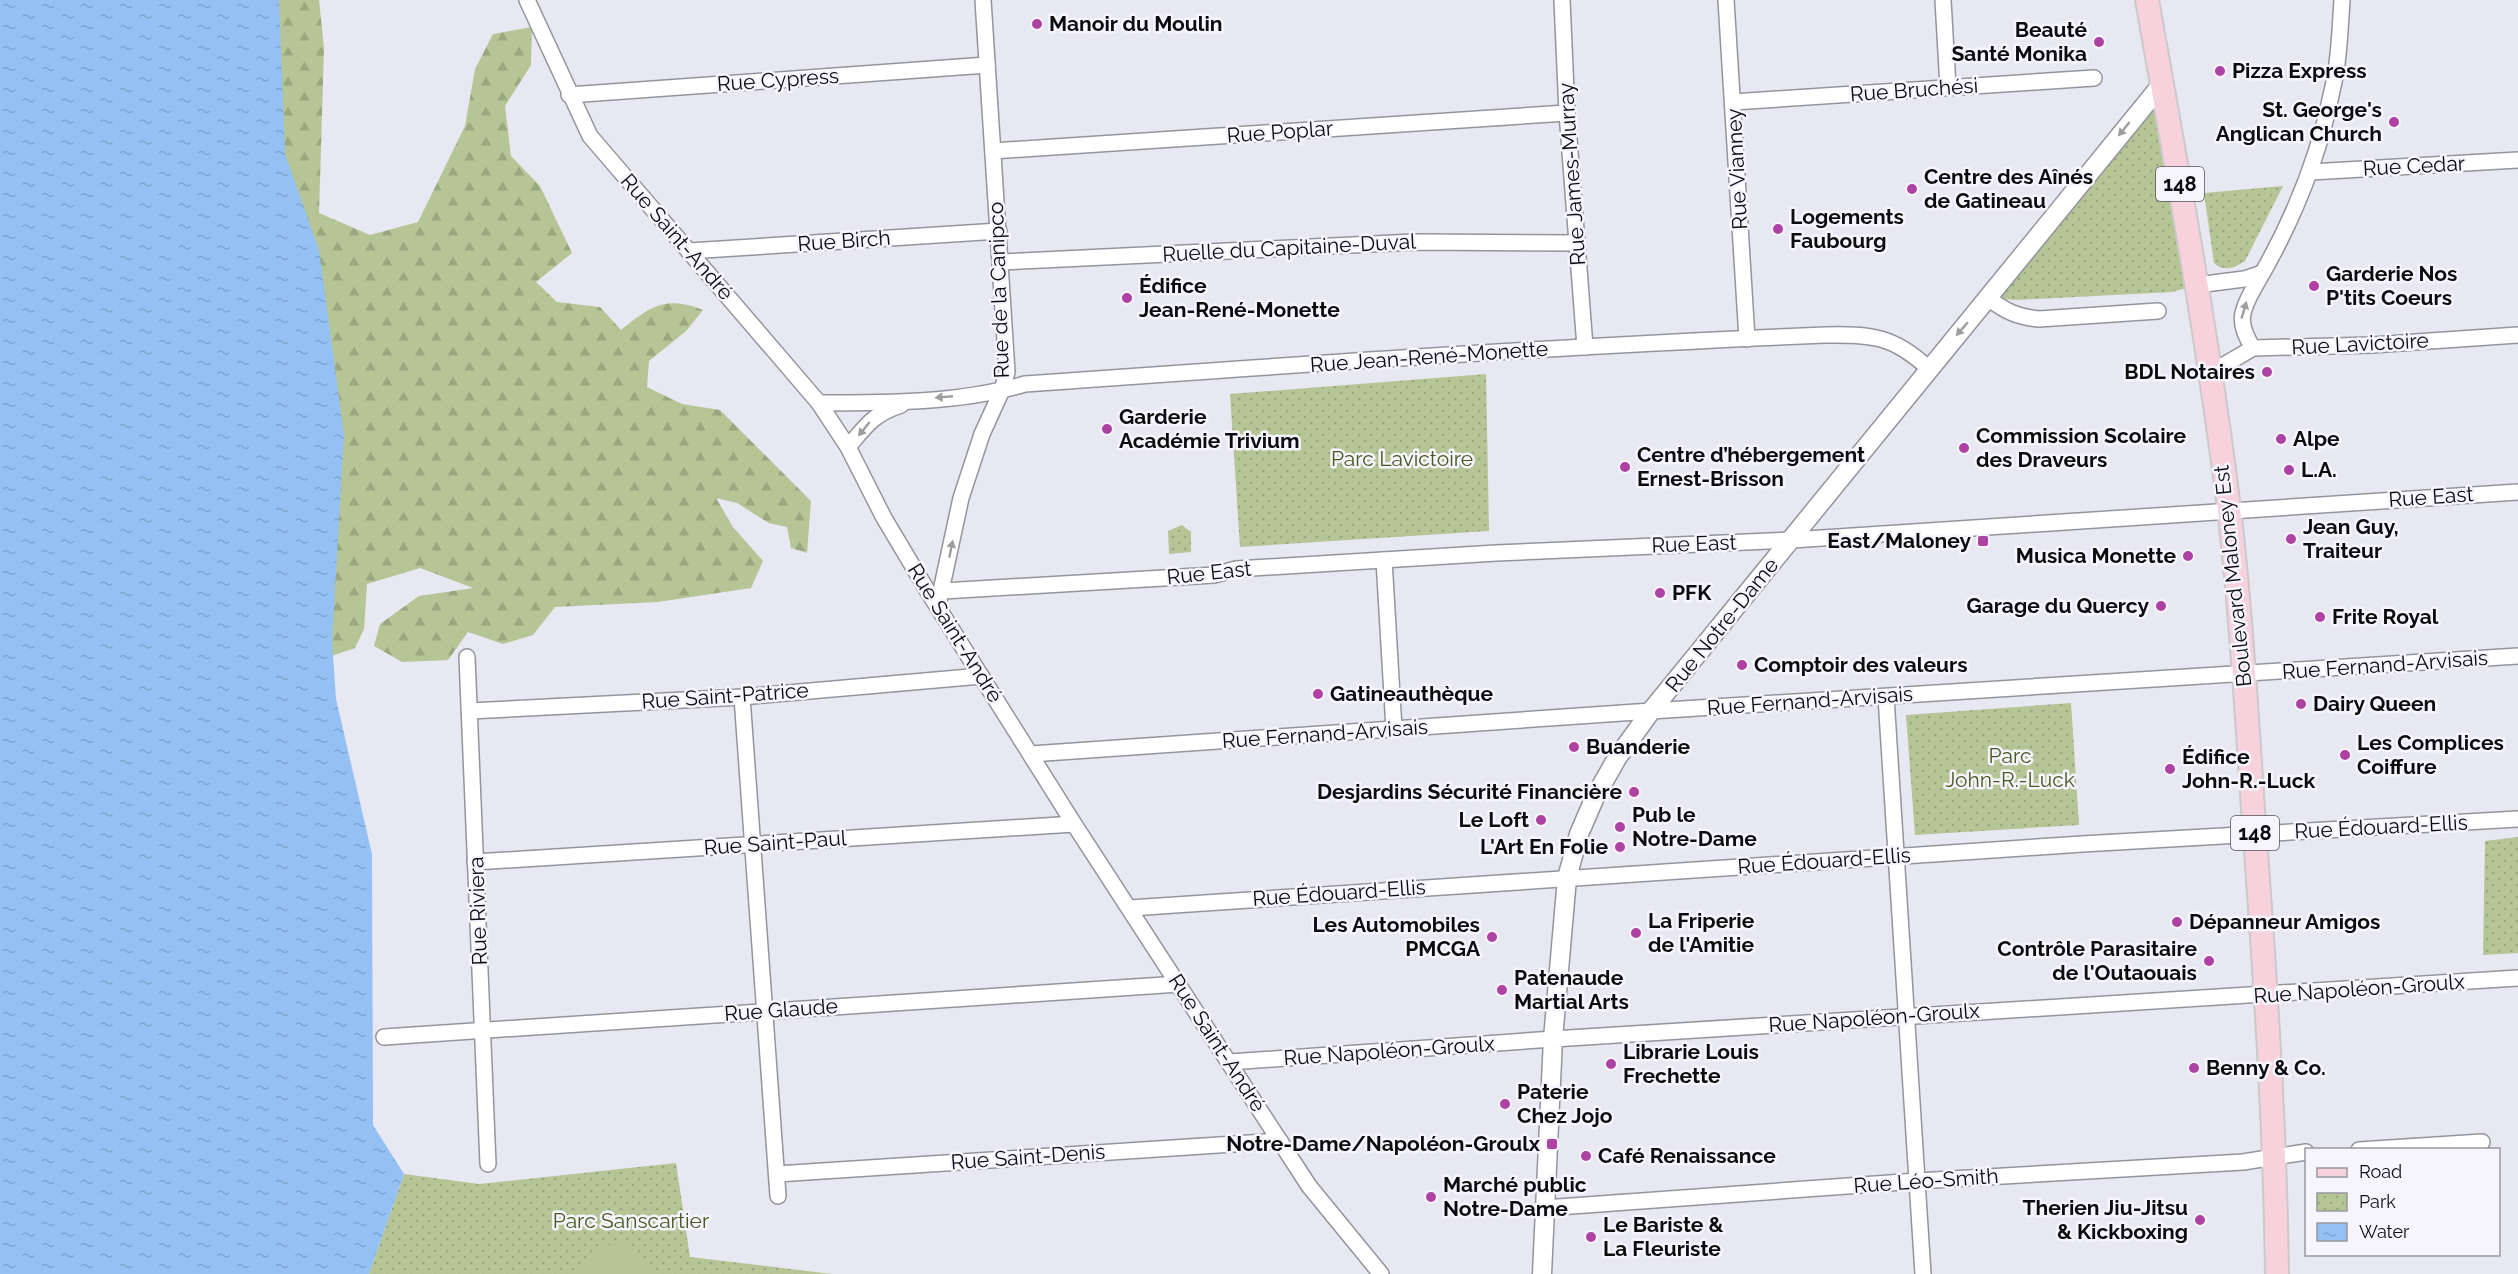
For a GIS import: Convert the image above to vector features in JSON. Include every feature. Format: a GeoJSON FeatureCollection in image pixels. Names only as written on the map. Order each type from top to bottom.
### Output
{"type":"FeatureCollection","features":[{"type":"Feature","properties":{"kind":"main road","name":"Boulevard Maloney Est"},"geometry":{"type":"LineString","coordinates":[[2147,0],[2197,285],[2229,510],[2244,673],[2266,995],[2275,1157],[2277,1274]]}},
{"type":"Feature","properties":{"kind":"main road","name":"Boulevard Maloney Est"},"geometry":{"type":"LineString","coordinates":[[2275,1157],[2290,1274]]}},
{"type":"Feature","properties":{"kind":"street","name":"Rue Saint-André"},"geometry":{"type":"LineString","coordinates":[[527,0],[569,95],[590,136],[819,403],[848,447],[884,518],[940,598],[981,676],[1074,824],[1327,1210],[1381,1274]]}},
{"type":"Feature","properties":{"kind":"street","name":"Rue de la Canipco"},"geometry":{"type":"LineString","coordinates":[[940,598],[961,498],[982,434],[1002,390],[1007,372],[983,0]]}},
{"type":"Feature","properties":{"kind":"street","name":"Rue James-Murray"},"geometry":{"type":"LineString","coordinates":[[1562,0],[1567,113],[1585,347]]}},
{"type":"Feature","properties":{"kind":"street","name":"Rue Vianney"},"geometry":{"type":"LineString","coordinates":[[1726,0],[1747,339]]}},
{"type":"Feature","properties":{"kind":"street"},"geometry":{"type":"LineString","coordinates":[[1943,0],[1948,87]]}},
{"type":"Feature","properties":{"kind":"street"},"geometry":{"type":"LineString","coordinates":[[2253,348],[2242,332],[2241,316],[2282,237],[2311,172],[2332,91],[2343,0]]}},
{"type":"Feature","properties":{"kind":"street","name":"Rue Cypress"},"geometry":{"type":"LineString","coordinates":[[569,95],[987,65]]}},
{"type":"Feature","properties":{"kind":"street","name":"Rue Bruchési"},"geometry":{"type":"LineString","coordinates":[[1733,102],[2094,78]]}},
{"type":"Feature","properties":{"kind":"street","name":"Rue Notre-Dame"},"geometry":{"type":"LineString","coordinates":[[1542,1274],[1553,1039],[1567,878],[1579,834],[1595,797],[1617,758],[1651,711],[1792,540],[1928,368],[2162,84]]}},
{"type":"Feature","properties":{"kind":"street","name":"Rue Poplar"},"geometry":{"type":"LineString","coordinates":[[993,151],[1567,113]]}},
{"type":"Feature","properties":{"kind":"street","name":"Rue Cedar"},"geometry":{"type":"LineString","coordinates":[[2311,172],[2518,160]]}},
{"type":"Feature","properties":{"kind":"street","name":"Rue Birch"},"geometry":{"type":"LineString","coordinates":[[689,251],[999,231]]}},
{"type":"Feature","properties":{"kind":"street","name":"Ruelle du Capitaine-Duval"},"geometry":{"type":"LineString","coordinates":[[1001,262],[1414,242],[1577,243]]}},
{"type":"Feature","properties":{"kind":"street"},"geometry":{"type":"LineString","coordinates":[[2197,285],[2244,279],[2262,273]]}},
{"type":"Feature","properties":{"kind":"street"},"geometry":{"type":"LineString","coordinates":[[1988,298],[2006,312],[2020,318],[2039,319],[2158,311]]}},
{"type":"Feature","properties":{"kind":"street","name":"Rue Jean-René-Monette"},"geometry":{"type":"LineString","coordinates":[[819,403],[921,399],[1002,390],[1025,384],[1585,347],[1862,335],[1887,340],[1910,351],[1928,368]]}},
{"type":"Feature","properties":{"kind":"street","name":"Rue Lavictoire"},"geometry":{"type":"LineString","coordinates":[[2211,376],[2219,368],[2253,348],[2372,345],[2518,335]]}},
{"type":"Feature","properties":{"kind":"street","name":"Rue Jean-René-Monette"},"geometry":{"type":"LineString","coordinates":[[848,447],[871,420],[884,411],[921,399]]}},
{"type":"Feature","properties":{"kind":"street","name":"Rue East"},"geometry":{"type":"LineString","coordinates":[[940,598],[1214,575],[1236,569],[1497,553],[1792,540],[2518,492]]}},
{"type":"Feature","properties":{"kind":"street"},"geometry":{"type":"LineString","coordinates":[[1384,560],[1394,729]]}},
{"type":"Feature","properties":{"kind":"street","name":"Rue Fernand-Arvisais"},"geometry":{"type":"LineString","coordinates":[[1031,754],[1651,711],[2518,656]]}},
{"type":"Feature","properties":{"kind":"street","name":"Rue Riviera"},"geometry":{"type":"LineString","coordinates":[[467,657],[488,1164]]}},
{"type":"Feature","properties":{"kind":"street","name":"Rue Saint-Patrice"},"geometry":{"type":"LineString","coordinates":[[470,711],[742,697],[981,676]]}},
{"type":"Feature","properties":{"kind":"street"},"geometry":{"type":"LineString","coordinates":[[742,697],[778,1196]]}},
{"type":"Feature","properties":{"kind":"street"},"geometry":{"type":"LineString","coordinates":[[1886,697],[1923,1274]]}},
{"type":"Feature","properties":{"kind":"street","name":"Rue Édouard-Ellis"},"geometry":{"type":"LineString","coordinates":[[1130,908],[1567,878],[2518,819]]}},
{"type":"Feature","properties":{"kind":"street","name":"Rue Saint-Paul"},"geometry":{"type":"LineString","coordinates":[[476,862],[1074,824]]}},
{"type":"Feature","properties":{"kind":"street","name":"Rue Napoléon-Groulx"},"geometry":{"type":"LineString","coordinates":[[1230,1062],[1553,1039],[2518,978]]}},
{"type":"Feature","properties":{"kind":"street","name":"Rue Glaude"},"geometry":{"type":"LineString","coordinates":[[384,1037],[1179,984]]}},
{"type":"Feature","properties":{"kind":"street","name":"Rue Saint-Denis"},"geometry":{"type":"LineString","coordinates":[[777,1174],[1280,1141]]}},
{"type":"Feature","properties":{"kind":"street"},"geometry":{"type":"LineString","coordinates":[[2377,1148],[2482,1142]]}},
{"type":"Feature","properties":{"kind":"street","name":"Rue Léo-Smith"},"geometry":{"type":"LineString","coordinates":[[1544,1208],[2242,1162],[2305,1152]]}},
{"type":"Feature","properties":{"kind":"green space"},"geometry":{"type":"Polygon","coordinates":[[[261,0],[319,0],[324,48],[319,213],[370,235],[418,222],[465,126],[475,69],[493,34],[532,27],[531,65],[505,106],[511,156],[540,186],[572,253],[536,282],[557,302],[600,307],[621,330],[641,315],[659,306],[678,304],[703,310],[686,331],[649,361],[647,387],[682,404],[720,410],[811,501],[807,553],[791,548],[787,527],[769,523],[737,503],[716,498],[733,527],[763,561],[751,588],[658,602],[555,607],[533,635],[503,644],[468,632],[448,660],[402,662],[374,646],[380,624],[419,596],[473,588],[420,568],[367,584],[364,629],[355,648],[314,662],[287,253],[261,0]]]}},
{"type":"Feature","properties":{"kind":"green space"},"geometry":{"type":"Polygon","coordinates":[[[2162,84],[2197,285],[2172,292],[2017,300],[1988,298],[2162,84]]]}},
{"type":"Feature","properties":{"kind":"green space"},"geometry":{"type":"Polygon","coordinates":[[[2283,186],[2245,261],[2234,267],[2226,268],[2214,263],[2204,193],[2283,186]]]}},
{"type":"Feature","properties":{"kind":"green space","name":"Parc Lavictoire"},"geometry":{"type":"Polygon","coordinates":[[[1486,374],[1489,531],[1240,547],[1230,394],[1486,374]]]}},
{"type":"Feature","properties":{"kind":"green space"},"geometry":{"type":"Polygon","coordinates":[[[1182,525],[1191,532],[1191,552],[1169,554],[1168,531],[1182,525]]]}},
{"type":"Feature","properties":{"kind":"green space","name":"Parc John-R.-Luck"},"geometry":{"type":"Polygon","coordinates":[[[2071,703],[2079,825],[1915,835],[1906,715],[2071,703]]]}},
{"type":"Feature","properties":{"kind":"green space"},"geometry":{"type":"Polygon","coordinates":[[[2518,837],[2518,953],[2483,955],[2485,841],[2518,837]]]}},
{"type":"Feature","properties":{"kind":"green space","name":"Parc Sanscartier"},"geometry":{"type":"Polygon","coordinates":[[[676,1163],[690,1257],[832,1274],[369,1274],[404,1174],[479,1184],[676,1163]]]}},
{"type":"Feature","properties":{"kind":"green space"},"geometry":{"type":"Polygon","coordinates":[[[622,1239],[657,1274],[574,1274],[594,1252],[622,1239]]]}},
{"type":"Feature","properties":{"kind":"water"},"geometry":{"type":"Polygon","coordinates":[[[0,0],[279,0],[285,154],[319,250],[344,435],[332,641],[336,699],[372,854],[373,1125],[404,1174],[369,1274],[0,1274],[0,0]]]}},
{"type":"Feature","properties":{"kind":"place","name":"Manoir du Moulin"},"geometry":{"type":"Point","coordinates":[1037,24]}},
{"type":"Feature","properties":{"kind":"place","name":"Beauté Santé Monika"},"geometry":{"type":"Point","coordinates":[2099,42]}},
{"type":"Feature","properties":{"kind":"place","name":"Pizza Express"},"geometry":{"type":"Point","coordinates":[2220,71]}},
{"type":"Feature","properties":{"kind":"place","name":"St. George's Anglican Church"},"geometry":{"type":"Point","coordinates":[2394,122]}},
{"type":"Feature","properties":{"kind":"place","name":"Centre des Aînés de Gatineau"},"geometry":{"type":"Point","coordinates":[1912,189]}},
{"type":"Feature","properties":{"kind":"place","name":"Logements Faubourg"},"geometry":{"type":"Point","coordinates":[1778,229]}},
{"type":"Feature","properties":{"kind":"place","name":"Garderie Nos P'tits Coeurs"},"geometry":{"type":"Point","coordinates":[2314,286]}},
{"type":"Feature","properties":{"kind":"place","name":"Édifice Jean-René-Monette"},"geometry":{"type":"Point","coordinates":[1127,298]}},
{"type":"Feature","properties":{"kind":"place","name":"BDL Notaires"},"geometry":{"type":"Point","coordinates":[2267,372]}},
{"type":"Feature","properties":{"kind":"place","name":"Garderie Académie Trivium"},"geometry":{"type":"Point","coordinates":[1107,429]}},
{"type":"Feature","properties":{"kind":"place","name":"Alpe"},"geometry":{"type":"Point","coordinates":[2281,439]}},
{"type":"Feature","properties":{"kind":"place","name":"Commission Scolaire des Draveurs"},"geometry":{"type":"Point","coordinates":[1964,448]}},
{"type":"Feature","properties":{"kind":"place","name":"Centre d’hébergement Ernest-Brisson"},"geometry":{"type":"Point","coordinates":[1625,467]}},
{"type":"Feature","properties":{"kind":"place","name":"L.A."},"geometry":{"type":"Point","coordinates":[2289,470]}},
{"type":"Feature","properties":{"kind":"place","name":"Jean Guy, Traiteur"},"geometry":{"type":"Point","coordinates":[2291,539]}},
{"type":"Feature","properties":{"kind":"place","name":"East/Maloney"},"geometry":{"type":"Point","coordinates":[1983,541]}},
{"type":"Feature","properties":{"kind":"place","name":"Musica Monette"},"geometry":{"type":"Point","coordinates":[2188,556]}},
{"type":"Feature","properties":{"kind":"place","name":"PFK"},"geometry":{"type":"Point","coordinates":[1660,593]}},
{"type":"Feature","properties":{"kind":"place","name":"Garage du Quercy"},"geometry":{"type":"Point","coordinates":[2161,606]}},
{"type":"Feature","properties":{"kind":"place","name":"Frite Royal"},"geometry":{"type":"Point","coordinates":[2320,617]}},
{"type":"Feature","properties":{"kind":"place","name":"Comptoir des valeurs"},"geometry":{"type":"Point","coordinates":[1742,665]}},
{"type":"Feature","properties":{"kind":"place","name":"Gatineauthèque"},"geometry":{"type":"Point","coordinates":[1318,694]}},
{"type":"Feature","properties":{"kind":"place","name":"Dairy Queen"},"geometry":{"type":"Point","coordinates":[2301,704]}},
{"type":"Feature","properties":{"kind":"place","name":"Buanderie"},"geometry":{"type":"Point","coordinates":[1574,747]}},
{"type":"Feature","properties":{"kind":"place","name":"Les Complices Coiffure"},"geometry":{"type":"Point","coordinates":[2345,755]}},
{"type":"Feature","properties":{"kind":"place","name":"Édifice John-R.-Luck"},"geometry":{"type":"Point","coordinates":[2170,769]}},
{"type":"Feature","properties":{"kind":"place","name":"Desjardins Sécurité Financière"},"geometry":{"type":"Point","coordinates":[1634,792]}},
{"type":"Feature","properties":{"kind":"place","name":"Le Loft"},"geometry":{"type":"Point","coordinates":[1541,820]}},
{"type":"Feature","properties":{"kind":"place","name":"Pub le Notre-Dame"},"geometry":{"type":"Point","coordinates":[1620,827]}},
{"type":"Feature","properties":{"kind":"place","name":"L'Art En Folie"},"geometry":{"type":"Point","coordinates":[1620,847]}},
{"type":"Feature","properties":{"kind":"place","name":"Dépanneur Amigos"},"geometry":{"type":"Point","coordinates":[2177,922]}},
{"type":"Feature","properties":{"kind":"place","name":"La Friperie de l'Amitie"},"geometry":{"type":"Point","coordinates":[1636,933]}},
{"type":"Feature","properties":{"kind":"place","name":"Les Automobiles PMCGA"},"geometry":{"type":"Point","coordinates":[1492,937]}},
{"type":"Feature","properties":{"kind":"place","name":"Contrôle Parasitaire de l'Outaouais"},"geometry":{"type":"Point","coordinates":[2209,961]}},
{"type":"Feature","properties":{"kind":"place","name":"Patenaude Martial Arts"},"geometry":{"type":"Point","coordinates":[1502,990]}},
{"type":"Feature","properties":{"kind":"place","name":"Librarie Louis Frechette"},"geometry":{"type":"Point","coordinates":[1611,1064]}},
{"type":"Feature","properties":{"kind":"place","name":"Benny & Co."},"geometry":{"type":"Point","coordinates":[2194,1068]}},
{"type":"Feature","properties":{"kind":"place","name":"Paterie Chez Jojo"},"geometry":{"type":"Point","coordinates":[1505,1104]}},
{"type":"Feature","properties":{"kind":"place","name":"Notre-Dame/Napoléon-Groulx"},"geometry":{"type":"Point","coordinates":[1552,1144]}},
{"type":"Feature","properties":{"kind":"place","name":"Café Renaissance"},"geometry":{"type":"Point","coordinates":[1586,1156]}},
{"type":"Feature","properties":{"kind":"place","name":"Marché public Notre-Dame"},"geometry":{"type":"Point","coordinates":[1431,1197]}},
{"type":"Feature","properties":{"kind":"place","name":"Therien Jiu-Jitsu & Kickboxing"},"geometry":{"type":"Point","coordinates":[2200,1220]}},
{"type":"Feature","properties":{"kind":"place","name":"Le Bariste & La Fleuriste"},"geometry":{"type":"Point","coordinates":[1591,1237]}}]}
